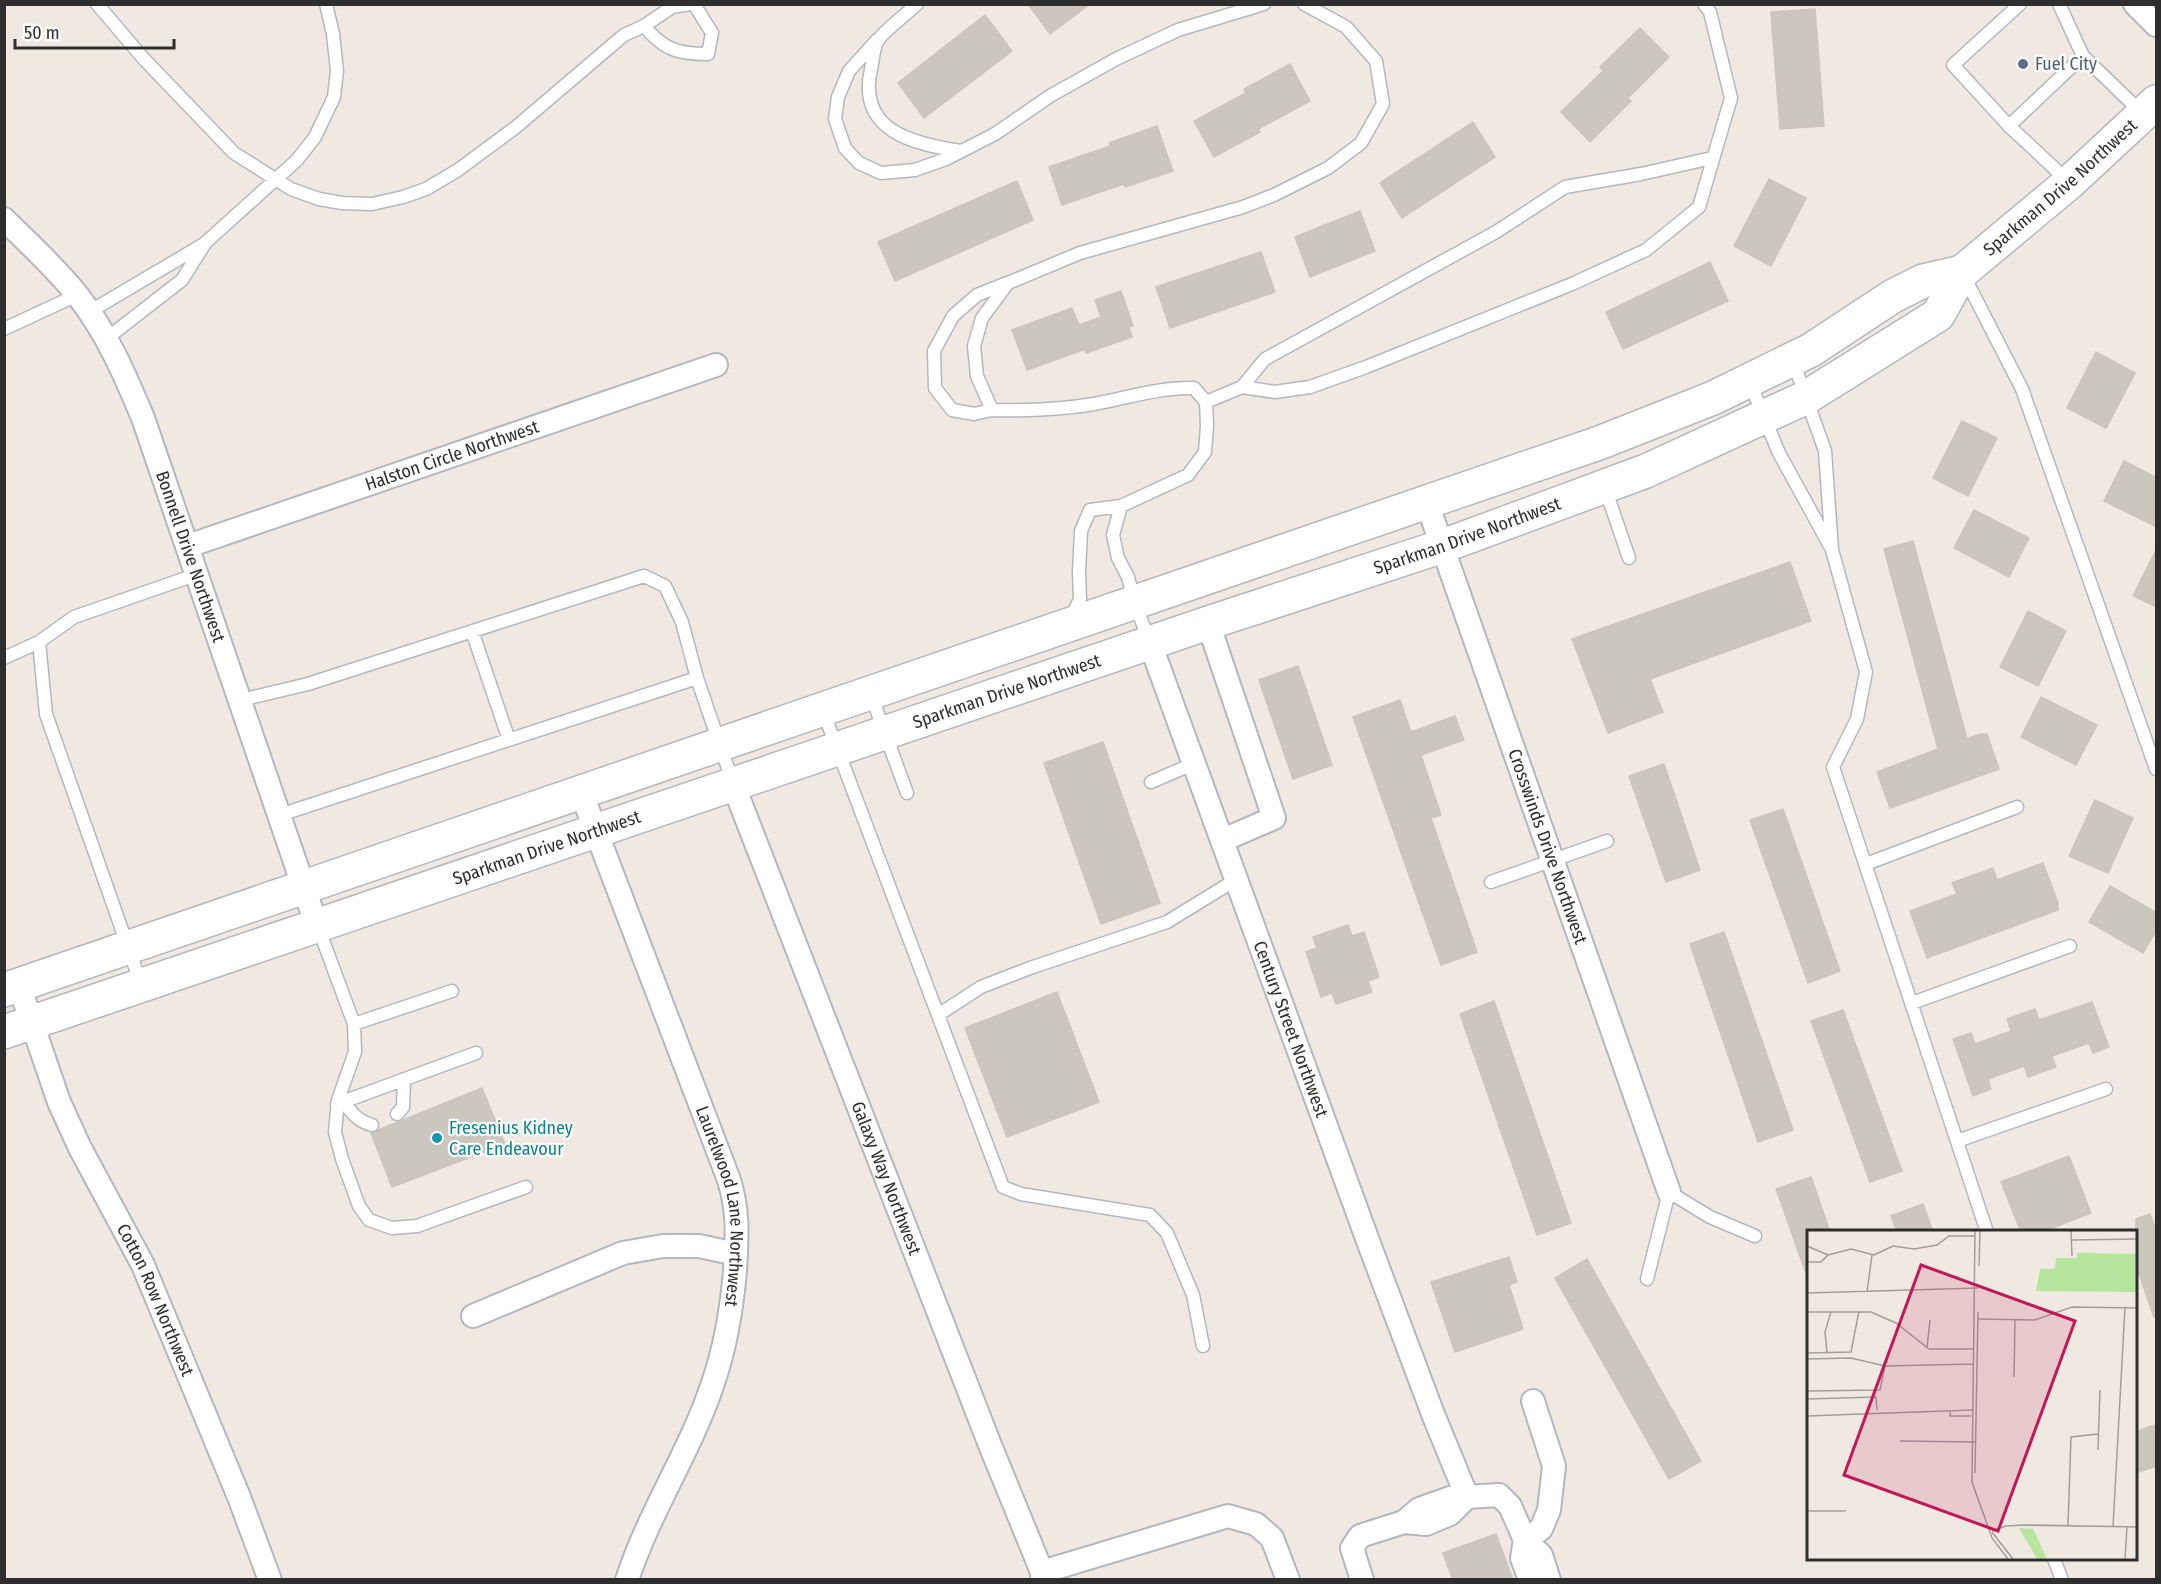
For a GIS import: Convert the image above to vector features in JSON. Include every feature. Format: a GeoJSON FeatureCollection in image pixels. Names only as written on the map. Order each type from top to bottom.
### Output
{"type":"FeatureCollection","features":[{"type":"Feature","properties":{"kind":"main road","name":"Sparkman Drive Northwest"},"geometry":{"type":"LineString","coordinates":[[18,1027],[1150,642],[1443,546],[1646,471],[1806,397],[1938,315],[1962,272],[2070,182],[2150,109]]}},
{"type":"Feature","properties":{"kind":"main road","name":"Sparkman Drive Northwest"},"geometry":{"type":"LineString","coordinates":[[12,988],[1599,443],[1713,399],[1811,350],[1893,296],[1923,281],[1962,272]]}},
{"type":"Feature","properties":{"kind":"street"},"geometry":{"type":"LineString","coordinates":[[2135,4],[2157,25]]}},
{"type":"Feature","properties":{"kind":"street","name":"Bonnell Drive Northwest"},"geometry":{"type":"LineString","coordinates":[[4,219],[83,303],[121,364],[144,418],[317,926]]}},
{"type":"Feature","properties":{"kind":"street","name":"Halston Circle Northwest"},"geometry":{"type":"LineString","coordinates":[[188,546],[716,365]]}},
{"type":"Feature","properties":{"kind":"street","name":"Crosswinds Drive Northwest"},"geometry":{"type":"LineString","coordinates":[[1427,503],[1669,1192]]}},
{"type":"Feature","properties":{"kind":"street"},"geometry":{"type":"LineString","coordinates":[[1208,623],[1274,818],[1223,840]]}},
{"type":"Feature","properties":{"kind":"street","name":"Century Street Northwest"},"geometry":{"type":"LineString","coordinates":[[1150,642],[1368,1241],[1467,1497]]}},
{"type":"Feature","properties":{"kind":"street","name":"Galaxy Way Northwest"},"geometry":{"type":"LineString","coordinates":[[733,784],[1042,1576],[1228,1516],[1256,1524],[1272,1538],[1288,1580]]}},
{"type":"Feature","properties":{"kind":"street","name":"Laurelwood Lane Northwest"},"geometry":{"type":"LineString","coordinates":[[581,792],[729,1180],[736,1203],[738,1230],[734,1284],[713,1383],[675,1472],[638,1545],[627,1580]]}},
{"type":"Feature","properties":{"kind":"street","name":"Cotton Row Northwest"},"geometry":{"type":"LineString","coordinates":[[12,988],[18,1027],[59,1102],[80,1148],[144,1265],[239,1497],[270,1580]]}},
{"type":"Feature","properties":{"kind":"street"},"geometry":{"type":"LineString","coordinates":[[473,1316],[623,1253],[663,1246],[699,1246],[736,1254]]}},
{"type":"Feature","properties":{"kind":"street"},"geometry":{"type":"LineString","coordinates":[[1530,1580],[1522,1558],[1525,1540],[1541,1529],[1549,1510],[1554,1466],[1533,1401]]}},
{"type":"Feature","properties":{"kind":"street"},"geometry":{"type":"LineString","coordinates":[[1362,1580],[1352,1548],[1360,1536],[1404,1522],[1426,1524],[1450,1514],[1467,1497],[1499,1496],[1510,1506],[1525,1540],[1541,1555],[1550,1580]]}},
{"type":"Feature","properties":{"kind":"lane"},"geometry":{"type":"LineString","coordinates":[[97,4],[143,58],[234,153],[291,189],[342,204],[372,204],[403,197],[426,189],[458,170],[516,127],[624,35],[644,26],[672,7],[692,4],[712,33],[708,54],[684,54],[657,41],[644,26]]}},
{"type":"Feature","properties":{"kind":"lane"},"geometry":{"type":"LineString","coordinates":[[4,329],[83,303],[204,244],[297,160],[315,137],[334,97],[338,71],[326,4]]}},
{"type":"Feature","properties":{"kind":"lane"},"geometry":{"type":"LineString","coordinates":[[917,4],[877,40],[849,70],[837,97],[835,119],[845,148],[859,163],[881,173],[915,170],[962,151],[995,134],[1050,96],[1116,59],[1178,30],[1264,4]]}},
{"type":"Feature","properties":{"kind":"lane"},"geometry":{"type":"LineString","coordinates":[[1067,627],[1080,599],[1082,531],[1090,510],[1121,506],[1188,475],[1205,452],[1206,402],[1194,388],[1176,387],[1035,412],[992,410],[974,414],[952,410],[935,388],[934,351],[953,316],[977,295],[1080,253],[1243,207],[1274,195],[1328,168],[1361,143],[1383,104],[1376,61],[1346,27],[1304,4]]}},
{"type":"Feature","properties":{"kind":"lane"},"geometry":{"type":"LineString","coordinates":[[1242,387],[1275,392],[1310,387],[1366,367],[1572,284],[1646,250],[1699,207],[1731,98],[1710,12],[1704,4]]}},
{"type":"Feature","properties":{"kind":"lane"},"geometry":{"type":"LineString","coordinates":[[2020,4],[1953,65],[2009,126],[2070,182]]}},
{"type":"Feature","properties":{"kind":"lane"},"geometry":{"type":"LineString","coordinates":[[2060,4],[2083,56],[2150,109]]}},
{"type":"Feature","properties":{"kind":"lane"},"geometry":{"type":"LineString","coordinates":[[877,40],[868,83],[873,113],[892,132],[927,146],[962,151]]}},
{"type":"Feature","properties":{"kind":"lane"},"geometry":{"type":"LineString","coordinates":[[2009,126],[2083,56]]}},
{"type":"Feature","properties":{"kind":"lane"},"geometry":{"type":"LineString","coordinates":[[1206,402],[1242,387],[1264,359],[1496,232],[1565,187],[1641,174],[1712,158]]}},
{"type":"Feature","properties":{"kind":"lane"},"geometry":{"type":"LineString","coordinates":[[106,339],[182,280],[204,244]]}},
{"type":"Feature","properties":{"kind":"lane"},"geometry":{"type":"LineString","coordinates":[[1962,272],[2022,389],[2157,769]]}},
{"type":"Feature","properties":{"kind":"lane"},"geometry":{"type":"LineString","coordinates":[[992,410],[977,376],[974,346],[982,318],[1008,283]]}},
{"type":"Feature","properties":{"kind":"lane"},"geometry":{"type":"LineString","coordinates":[[1792,359],[1825,451],[1832,550],[1866,672],[1857,719],[1833,767],[1986,1230]]}},
{"type":"Feature","properties":{"kind":"lane"},"geometry":{"type":"LineString","coordinates":[[1749,381],[1779,453],[1832,550]]}},
{"type":"Feature","properties":{"kind":"lane"},"geometry":{"type":"LineString","coordinates":[[1604,486],[1629,558]]}},
{"type":"Feature","properties":{"kind":"lane"},"geometry":{"type":"LineString","coordinates":[[1121,506],[1113,535],[1118,558],[1128,577],[1150,642]]}},
{"type":"Feature","properties":{"kind":"lane"},"geometry":{"type":"LineString","coordinates":[[4,658],[39,642],[74,617],[198,574]]}},
{"type":"Feature","properties":{"kind":"lane"},"geometry":{"type":"LineString","coordinates":[[241,699],[308,684],[644,576],[665,586],[682,622],[718,745],[733,784]]}},
{"type":"Feature","properties":{"kind":"lane"},"geometry":{"type":"LineString","coordinates":[[472,631],[509,740]]}},
{"type":"Feature","properties":{"kind":"lane"},"geometry":{"type":"LineString","coordinates":[[39,642],[40,675],[46,714],[142,985]]}},
{"type":"Feature","properties":{"kind":"lane"},"geometry":{"type":"LineString","coordinates":[[280,815],[697,678]]}},
{"type":"Feature","properties":{"kind":"lane"},"geometry":{"type":"LineString","coordinates":[[871,693],[907,793]]}},
{"type":"Feature","properties":{"kind":"lane"},"geometry":{"type":"LineString","coordinates":[[822,710],[1003,1187],[1021,1194],[1150,1215],[1167,1233],[1193,1295],[1203,1346]]}},
{"type":"Feature","properties":{"kind":"lane"},"geometry":{"type":"LineString","coordinates":[[1151,782],[1194,763]]}},
{"type":"Feature","properties":{"kind":"lane"},"geometry":{"type":"LineString","coordinates":[[1866,864],[2017,807]]}},
{"type":"Feature","properties":{"kind":"lane"},"geometry":{"type":"LineString","coordinates":[[1491,882],[1606,841]]}},
{"type":"Feature","properties":{"kind":"lane"},"geometry":{"type":"LineString","coordinates":[[938,1015],[981,987],[1167,922],[1237,879]]}},
{"type":"Feature","properties":{"kind":"lane"},"geometry":{"type":"LineString","coordinates":[[317,926],[354,1024],[355,1052],[340,1102],[335,1132],[359,1206],[369,1220],[392,1228],[417,1226],[526,1187]]}},
{"type":"Feature","properties":{"kind":"lane"},"geometry":{"type":"LineString","coordinates":[[1912,1003],[2070,946]]}},
{"type":"Feature","properties":{"kind":"lane"},"geometry":{"type":"LineString","coordinates":[[354,1024],[452,992]]}},
{"type":"Feature","properties":{"kind":"lane"},"geometry":{"type":"LineString","coordinates":[[340,1102],[476,1053]]}},
{"type":"Feature","properties":{"kind":"lane"},"geometry":{"type":"LineString","coordinates":[[398,1114],[403,1107],[404,1079]]}},
{"type":"Feature","properties":{"kind":"lane"},"geometry":{"type":"LineString","coordinates":[[1957,1141],[2106,1089]]}},
{"type":"Feature","properties":{"kind":"lane"},"geometry":{"type":"LineString","coordinates":[[340,1102],[363,1123],[372,1125]]}},
{"type":"Feature","properties":{"kind":"lane"},"geometry":{"type":"LineString","coordinates":[[1647,1279],[1669,1192],[1710,1217],[1755,1236]]}},
{"type":"Feature","properties":{"kind":"lane"},"geometry":{"type":"LineString","coordinates":[[2054,1560],[2062,1580]]}},
{"type":"Feature","properties":{"kind":"building"},"geometry":{"type":"Polygon","coordinates":[[[1028,4],[1090,4],[1050,34],[1028,4]]]}},
{"type":"Feature","properties":{"kind":"building"},"geometry":{"type":"Polygon","coordinates":[[[1815,9],[1824,126],[1780,129],[1771,12],[1815,9]]]}},
{"type":"Feature","properties":{"kind":"building"},"geometry":{"type":"Polygon","coordinates":[[[985,15],[1012,51],[924,118],[898,83],[985,15]]]}},
{"type":"Feature","properties":{"kind":"building"},"geometry":{"type":"Polygon","coordinates":[[[1640,28],[1669,57],[1628,98],[1631,101],[1590,142],[1561,112],[1603,71],[1600,67],[1640,28]]]}},
{"type":"Feature","properties":{"kind":"building"},"geometry":{"type":"Polygon","coordinates":[[[1290,64],[1310,101],[1258,129],[1260,132],[1214,157],[1194,121],[1246,93],[1244,89],[1290,64]]]}},
{"type":"Feature","properties":{"kind":"building"},"geometry":{"type":"Polygon","coordinates":[[[1473,122],[1495,157],[1402,218],[1380,183],[1473,122]]]}},
{"type":"Feature","properties":{"kind":"building"},"geometry":{"type":"Polygon","coordinates":[[[1157,126],[1173,171],[1125,187],[1124,184],[1062,205],[1049,167],[1110,146],[1109,143],[1157,126]]]}},
{"type":"Feature","properties":{"kind":"building"},"geometry":{"type":"Polygon","coordinates":[[[1769,179],[1806,198],[1771,266],[1734,246],[1769,179]]]}},
{"type":"Feature","properties":{"kind":"building"},"geometry":{"type":"Polygon","coordinates":[[[1017,181],[1033,220],[895,281],[878,242],[1017,181]]]}},
{"type":"Feature","properties":{"kind":"building"},"geometry":{"type":"Polygon","coordinates":[[[1360,211],[1375,251],[1310,277],[1295,237],[1360,211]]]}},
{"type":"Feature","properties":{"kind":"building"},"geometry":{"type":"Polygon","coordinates":[[[1261,252],[1275,292],[1170,328],[1156,287],[1261,252]]]}},
{"type":"Feature","properties":{"kind":"building"},"geometry":{"type":"Polygon","coordinates":[[[1710,262],[1728,301],[1623,349],[1606,312],[1710,262]]]}},
{"type":"Feature","properties":{"kind":"building"},"geometry":{"type":"Polygon","coordinates":[[[1121,291],[1133,326],[1129,327],[1132,337],[1086,353],[1085,349],[1027,370],[1012,330],[1072,308],[1079,325],[1101,317],[1095,300],[1121,291]]]}},
{"type":"Feature","properties":{"kind":"building"},"geometry":{"type":"Polygon","coordinates":[[[2096,352],[2135,373],[2106,428],[2067,408],[2096,352]]]}},
{"type":"Feature","properties":{"kind":"building"},"geometry":{"type":"Polygon","coordinates":[[[1962,421],[1997,438],[1968,496],[1933,478],[1962,421]]]}},
{"type":"Feature","properties":{"kind":"building"},"geometry":{"type":"Polygon","coordinates":[[[2124,461],[2157,478],[2157,527],[2104,501],[2124,461]]]}},
{"type":"Feature","properties":{"kind":"building"},"geometry":{"type":"Polygon","coordinates":[[[1974,510],[2029,538],[2009,577],[1954,548],[1974,510]]]}},
{"type":"Feature","properties":{"kind":"building"},"geometry":{"type":"Polygon","coordinates":[[[1913,541],[1967,739],[1987,734],[1999,769],[1890,808],[1877,772],[1938,749],[1884,549],[1913,541]]]}},
{"type":"Feature","properties":{"kind":"building"},"geometry":{"type":"Polygon","coordinates":[[[2157,548],[2157,607],[2133,596],[2157,548]]]}},
{"type":"Feature","properties":{"kind":"building"},"geometry":{"type":"Polygon","coordinates":[[[1790,562],[1811,621],[1650,679],[1663,712],[1608,733],[1572,639],[1790,562]]]}},
{"type":"Feature","properties":{"kind":"building"},"geometry":{"type":"Polygon","coordinates":[[[2028,611],[2066,631],[2038,686],[2000,667],[2028,611]]]}},
{"type":"Feature","properties":{"kind":"building"},"geometry":{"type":"Polygon","coordinates":[[[1298,666],[1332,765],[1293,779],[1259,680],[1298,666]]]}},
{"type":"Feature","properties":{"kind":"building"},"geometry":{"type":"Polygon","coordinates":[[[2041,697],[2097,725],[2076,765],[2021,737],[2041,697]]]}},
{"type":"Feature","properties":{"kind":"building"},"geometry":{"type":"Polygon","coordinates":[[[1400,700],[1411,732],[1455,716],[1464,740],[1421,755],[1441,815],[1431,818],[1477,952],[1441,965],[1353,717],[1400,700]]]}},
{"type":"Feature","properties":{"kind":"building"},"geometry":{"type":"Polygon","coordinates":[[[1103,742],[1160,903],[1101,924],[1044,763],[1103,742]]]}},
{"type":"Feature","properties":{"kind":"building"},"geometry":{"type":"Polygon","coordinates":[[[1664,764],[1700,870],[1666,882],[1629,776],[1664,764]]]}},
{"type":"Feature","properties":{"kind":"building"},"geometry":{"type":"Polygon","coordinates":[[[2095,800],[2133,818],[2108,873],[2069,856],[2095,800]]]}},
{"type":"Feature","properties":{"kind":"building"},"geometry":{"type":"Polygon","coordinates":[[[1783,809],[1840,971],[1808,983],[1750,820],[1783,809]]]}},
{"type":"Feature","properties":{"kind":"building"},"geometry":{"type":"Polygon","coordinates":[[[2043,863],[2058,903],[2058,910],[1927,958],[1910,911],[1957,894],[1952,883],[1993,868],[1997,880],[2043,863]]]}},
{"type":"Feature","properties":{"kind":"building"},"geometry":{"type":"Polygon","coordinates":[[[2110,886],[2157,913],[2157,929],[2143,953],[2089,922],[2110,886]]]}},
{"type":"Feature","properties":{"kind":"building"},"geometry":{"type":"Polygon","coordinates":[[[1348,925],[1352,936],[1364,932],[1379,977],[1368,981],[1372,992],[1336,1004],[1332,993],[1321,997],[1306,952],[1317,948],[1313,937],[1348,925]]]}},
{"type":"Feature","properties":{"kind":"building"},"geometry":{"type":"Polygon","coordinates":[[[1724,932],[1793,1130],[1758,1142],[1690,944],[1724,932]]]}},
{"type":"Feature","properties":{"kind":"building"},"geometry":{"type":"Polygon","coordinates":[[[1057,992],[1099,1102],[1007,1137],[965,1028],[1057,992]]]}},
{"type":"Feature","properties":{"kind":"building"},"geometry":{"type":"Polygon","coordinates":[[[1494,1001],[1571,1223],[1537,1235],[1460,1014],[1494,1001]]]}},
{"type":"Feature","properties":{"kind":"building"},"geometry":{"type":"Polygon","coordinates":[[[2092,1002],[2109,1047],[2093,1053],[2089,1043],[2052,1056],[2056,1067],[2028,1077],[2024,1066],[1988,1079],[1991,1089],[1973,1096],[1953,1039],[1971,1033],[1975,1044],[2011,1031],[2007,1019],[2035,1009],[2039,1020],[2092,1002]]]}},
{"type":"Feature","properties":{"kind":"building"},"geometry":{"type":"Polygon","coordinates":[[[1843,1010],[1902,1171],[1870,1182],[1811,1021],[1843,1010]]]}},
{"type":"Feature","properties":{"kind":"building","name":"Fresenius Kidney Care Endeavour"},"geometry":{"type":"Polygon","coordinates":[[[482,1088],[505,1144],[392,1187],[371,1133],[482,1088]]]}},
{"type":"Feature","properties":{"kind":"building"},"geometry":{"type":"Polygon","coordinates":[[[2069,1156],[2091,1213],[2047,1230],[2020,1230],[2001,1182],[2069,1156]]]}},
{"type":"Feature","properties":{"kind":"building"},"geometry":{"type":"Polygon","coordinates":[[[1811,1177],[1829,1230],[1807,1230],[1807,1273],[1806,1273],[1776,1189],[1811,1177]]]}},
{"type":"Feature","properties":{"kind":"building"},"geometry":{"type":"Polygon","coordinates":[[[1923,1204],[1932,1230],[1896,1230],[1891,1216],[1923,1204]]]}},
{"type":"Feature","properties":{"kind":"building"},"geometry":{"type":"Polygon","coordinates":[[[2150,1214],[2157,1232],[2157,1317],[2154,1317],[2137,1268],[2136,1219],[2150,1214]]]}},
{"type":"Feature","properties":{"kind":"building"},"geometry":{"type":"Polygon","coordinates":[[[1509,1257],[1517,1282],[1509,1285],[1523,1329],[1455,1352],[1431,1282],[1509,1257]]]}},
{"type":"Feature","properties":{"kind":"building"},"geometry":{"type":"Polygon","coordinates":[[[1587,1259],[1701,1461],[1669,1479],[1555,1278],[1587,1259]]]}},
{"type":"Feature","properties":{"kind":"building"},"geometry":{"type":"Polygon","coordinates":[[[2157,1426],[2157,1466],[2137,1473],[2137,1432],[2157,1426]]]}},
{"type":"Feature","properties":{"kind":"building"},"geometry":{"type":"Polygon","coordinates":[[[1496,1534],[1513,1580],[1453,1580],[1443,1553],[1496,1534]]]}},
{"type":"Feature","properties":{"kind":"place","name":"Fuel City"},"geometry":{"type":"Point","coordinates":[2023,64]}},
{"type":"Feature","properties":{"kind":"place","name":"Fresenius Kidney Care Endeavour"},"geometry":{"type":"Point","coordinates":[437,1138]}}]}
